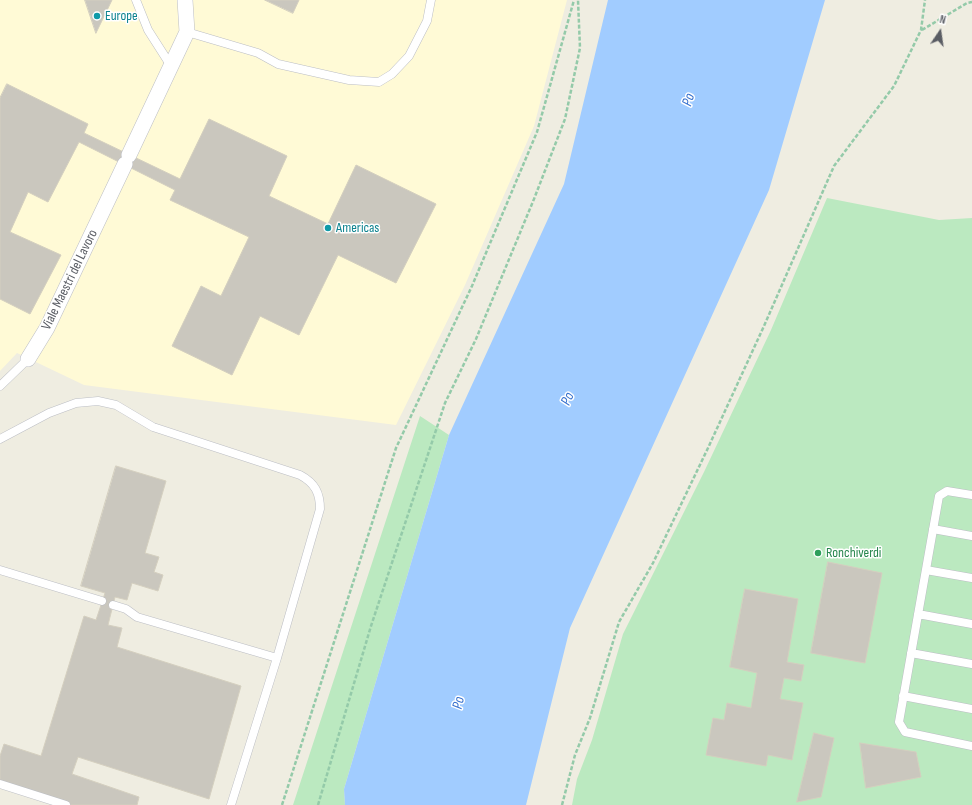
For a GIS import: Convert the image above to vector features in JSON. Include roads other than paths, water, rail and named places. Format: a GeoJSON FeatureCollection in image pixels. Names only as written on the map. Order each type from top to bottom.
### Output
{"type":"FeatureCollection","features":[{"type":"Feature","properties":{"kind":"street","name":"Viale Maestri del Lavoro"},"geometry":{"type":"LineString","coordinates":[[28,359],[48,328],[187,32],[185,0]]}},
{"type":"Feature","properties":{"kind":"lane"},"geometry":{"type":"LineString","coordinates":[[136,0],[148,30],[171,66]]}},
{"type":"Feature","properties":{"kind":"lane"},"geometry":{"type":"LineString","coordinates":[[187,32],[258,54],[278,64],[349,80],[379,82],[392,74],[409,56],[427,21],[431,0]]}},
{"type":"Feature","properties":{"kind":"lane","name":"Viale Maestri del Lavoro"},"geometry":{"type":"LineString","coordinates":[[0,386],[28,359]]}},
{"type":"Feature","properties":{"kind":"lane"},"geometry":{"type":"LineString","coordinates":[[0,439],[49,413],[76,403],[98,401],[116,405],[153,427],[300,475],[310,480],[317,488],[320,499],[320,509],[277,658],[231,805]]}},
{"type":"Feature","properties":{"kind":"lane"},"geometry":{"type":"LineString","coordinates":[[972,495],[947,491],[939,496],[899,722],[905,732],[972,746]]}},
{"type":"Feature","properties":{"kind":"lane"},"geometry":{"type":"LineString","coordinates":[[933,529],[972,536]]}},
{"type":"Feature","properties":{"kind":"lane"},"geometry":{"type":"LineString","coordinates":[[0,570],[102,601]]}},
{"type":"Feature","properties":{"kind":"lane"},"geometry":{"type":"LineString","coordinates":[[926,570],[972,578]]}},
{"type":"Feature","properties":{"kind":"lane"},"geometry":{"type":"LineString","coordinates":[[113,605],[126,609],[137,617],[277,658]]}},
{"type":"Feature","properties":{"kind":"lane"},"geometry":{"type":"LineString","coordinates":[[918,614],[972,624]]}},
{"type":"Feature","properties":{"kind":"lane"},"geometry":{"type":"LineString","coordinates":[[911,653],[972,664]]}},
{"type":"Feature","properties":{"kind":"lane"},"geometry":{"type":"LineString","coordinates":[[904,696],[972,709]]}},
{"type":"Feature","properties":{"kind":"lane"},"geometry":{"type":"LineString","coordinates":[[0,784],[66,805]]}},
{"type":"Feature","properties":{"kind":"water","name":"Po"},"geometry":{"type":"Polygon","coordinates":[[[608,0],[825,0],[769,190],[570,628],[526,805],[345,805],[344,789],[449,435],[564,184],[608,0]]]}},
{"type":"Feature","properties":{"kind":"place","name":"Europe"},"geometry":{"type":"Point","coordinates":[97,16]}},
{"type":"Feature","properties":{"kind":"place","name":"Americas"},"geometry":{"type":"Point","coordinates":[328,228]}},
{"type":"Feature","properties":{"kind":"place","name":"Ronchiverdi"},"geometry":{"type":"Point","coordinates":[818,553]}}]}
